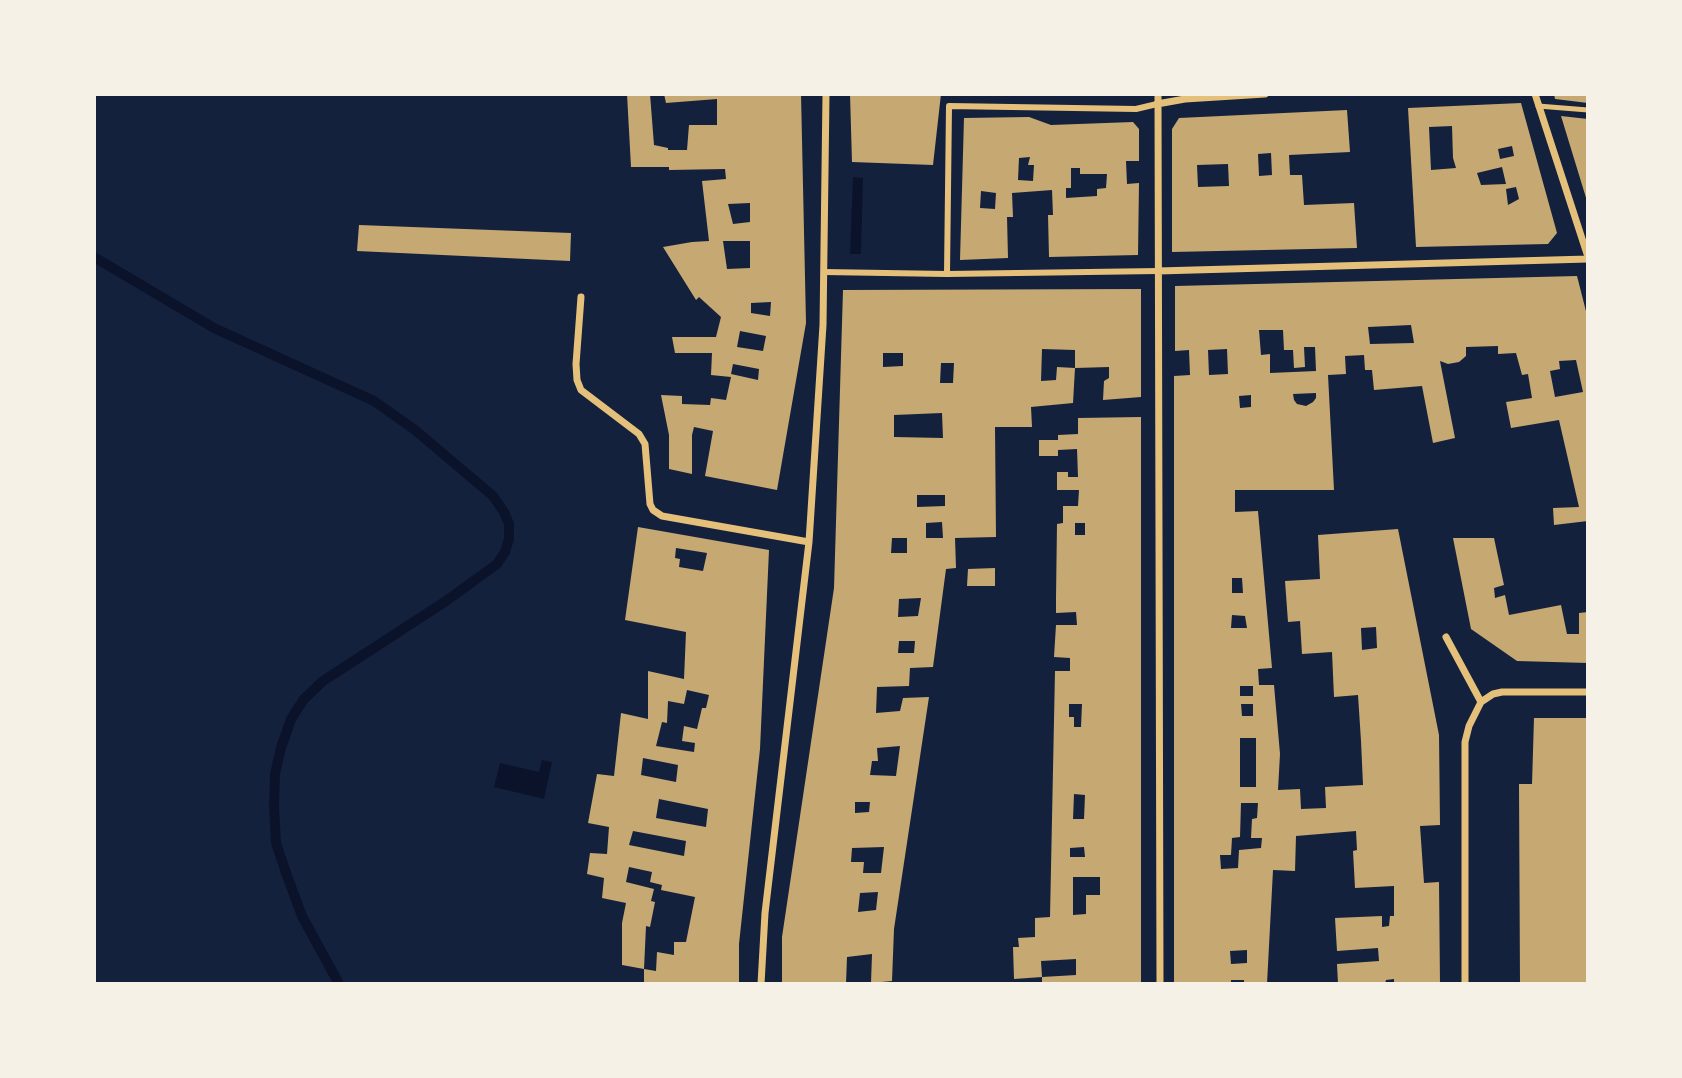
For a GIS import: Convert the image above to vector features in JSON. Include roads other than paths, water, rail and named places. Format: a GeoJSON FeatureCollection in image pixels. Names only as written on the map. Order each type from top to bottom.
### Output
{"type":"FeatureCollection","features":[{"type":"Feature","properties":{"kind":"street"},"geometry":{"type":"LineString","coordinates":[[761,984],[768,888],[809,542],[823,325],[826,94]]}},
{"type":"Feature","properties":{"kind":"street"},"geometry":{"type":"LineString","coordinates":[[1158,94],[1160,984]]}},
{"type":"Feature","properties":{"kind":"street"},"geometry":{"type":"LineString","coordinates":[[947,274],[949,106],[1136,109],[1185,99],[1265,94]]}},
{"type":"Feature","properties":{"kind":"street"},"geometry":{"type":"LineString","coordinates":[[824,272],[960,274],[1158,271],[1587,258],[1535,94]]}},
{"type":"Feature","properties":{"kind":"street"},"geometry":{"type":"LineString","coordinates":[[581,297],[577,380],[581,390],[639,434],[645,444],[650,504],[653,510],[662,516],[809,542]]}},
{"type":"Feature","properties":{"kind":"street"},"geometry":{"type":"LineString","coordinates":[[1446,637],[1481,702]]}},
{"type":"Feature","properties":{"kind":"street"},"geometry":{"type":"LineString","coordinates":[[1465,984],[1465,742],[1469,726],[1481,702],[1493,694],[1587,692]]}},
{"type":"Feature","properties":{"kind":"lane"},"geometry":{"type":"LineString","coordinates":[[1538,106],[1587,110]]}},
{"type":"Feature","properties":{"kind":"water"},"geometry":{"type":"Polygon","coordinates":[[[853,177],[863,178],[861,254],[850,254],[853,177]]]}},
{"type":"Feature","properties":{"kind":"water"},"geometry":{"type":"Polygon","coordinates":[[[542,760],[552,762],[544,799],[494,787],[500,763],[539,772],[542,760]]]}},
{"type":"Feature","properties":{"kind":"waterway"},"geometry":{"type":"LineString","coordinates":[[94,257],[214,328],[374,401],[415,430],[493,496],[509,524],[509,539],[497,564],[446,601],[323,681],[304,699],[291,719],[275,774],[276,843],[302,916],[339,984]]}}]}
